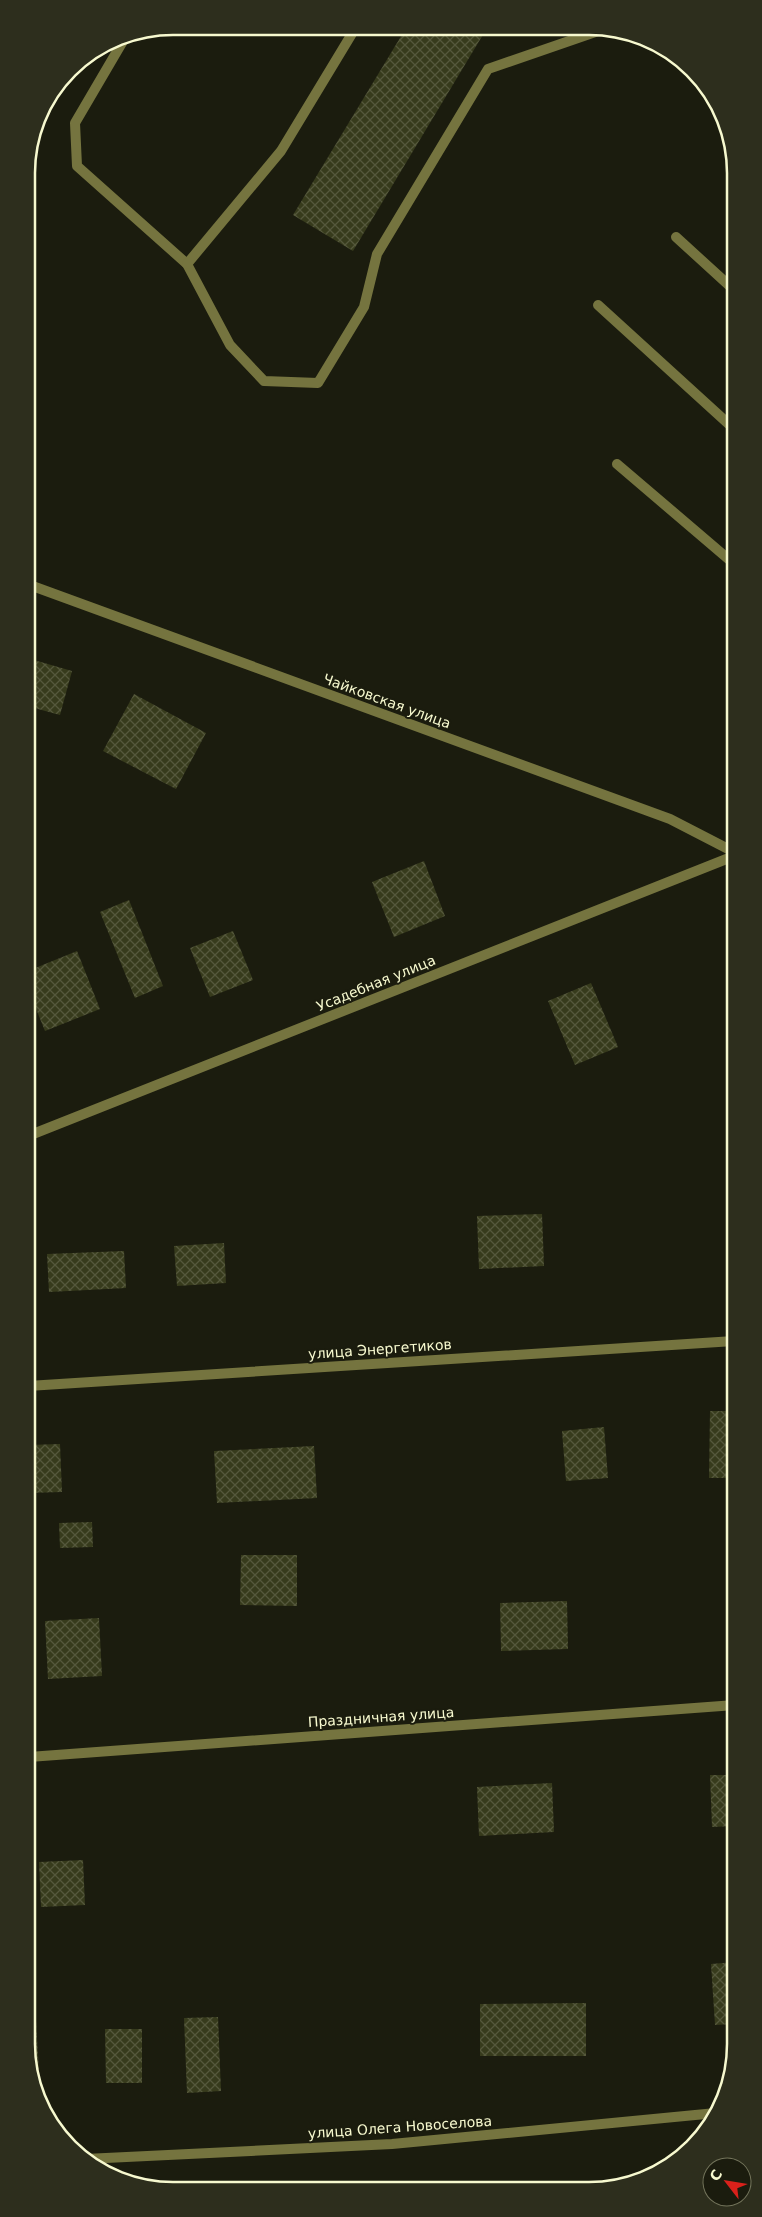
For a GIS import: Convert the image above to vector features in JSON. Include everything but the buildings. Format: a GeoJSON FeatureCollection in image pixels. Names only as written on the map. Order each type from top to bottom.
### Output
{"type":"FeatureCollection","features":[{"type":"Feature","properties":{"kind":"street"},"geometry":{"type":"LineString","coordinates":[[187,264],[281,151],[351,35]]}},
{"type":"Feature","properties":{"kind":"street"},"geometry":{"type":"LineString","coordinates":[[120,46],[75,123],[77,166],[187,264],[230,345],[264,381],[318,383],[364,307],[377,254],[488,70],[587,35]]}},
{"type":"Feature","properties":{"kind":"street"},"geometry":{"type":"LineString","coordinates":[[676,237],[727,284]]}},
{"type":"Feature","properties":{"kind":"street"},"geometry":{"type":"LineString","coordinates":[[598,305],[727,423]]}},
{"type":"Feature","properties":{"kind":"street"},"geometry":{"type":"LineString","coordinates":[[617,464],[727,558]]}},
{"type":"Feature","properties":{"kind":"street","name":"Чайковская улица"},"geometry":{"type":"LineString","coordinates":[[35,587],[670,820],[727,848]]}},
{"type":"Feature","properties":{"kind":"street","name":"Усадебная улица"},"geometry":{"type":"LineString","coordinates":[[35,1133],[727,859]]}},
{"type":"Feature","properties":{"kind":"street","name":"улица Энергетиков"},"geometry":{"type":"LineString","coordinates":[[35,1386],[727,1341]]}},
{"type":"Feature","properties":{"kind":"street","name":"Праздничная улица"},"geometry":{"type":"LineString","coordinates":[[35,1757],[727,1705]]}},
{"type":"Feature","properties":{"kind":"street","name":"улица Олега Новоселова"},"geometry":{"type":"LineString","coordinates":[[97,2158],[392,2144],[708,2114]]}}]}
